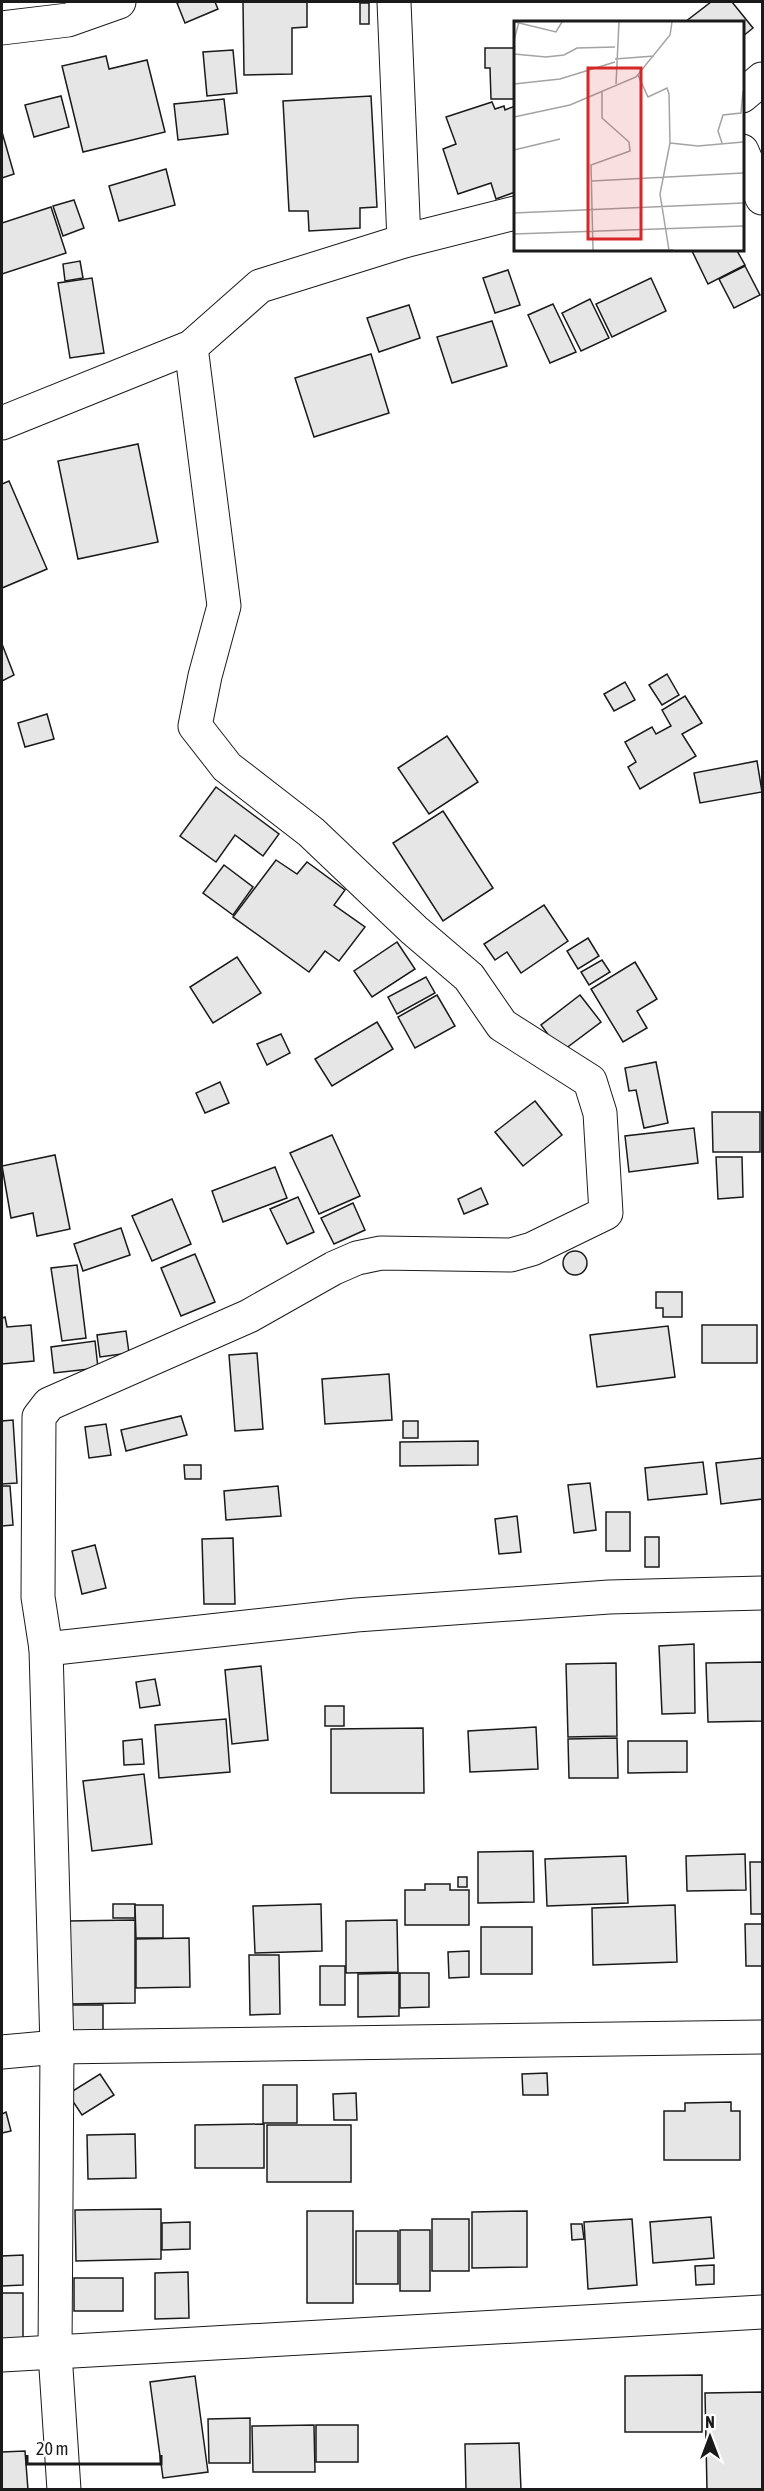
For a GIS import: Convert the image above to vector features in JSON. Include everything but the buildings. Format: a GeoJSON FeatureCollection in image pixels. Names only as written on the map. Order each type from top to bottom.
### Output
{"type":"FeatureCollection","features":[{"type":"Feature","properties":{"kind":"street"},"geometry":{"type":"LineString","coordinates":[[2,28],[68,20],[119,2]]}},
{"type":"Feature","properties":{"kind":"street"},"geometry":{"type":"LineString","coordinates":[[394,2],[404,241]]}},
{"type":"Feature","properties":{"kind":"street"},"geometry":{"type":"LineString","coordinates":[[743,94],[762,79]]}},
{"type":"Feature","properties":{"kind":"street"},"geometry":{"type":"LineString","coordinates":[[743,156],[762,198]]}},
{"type":"Feature","properties":{"kind":"street"},"geometry":{"type":"LineString","coordinates":[[2,423],[191,347],[260,286],[404,241],[514,213]]}},
{"type":"Feature","properties":{"kind":"street"},"geometry":{"type":"LineString","coordinates":[[64,2490],[55,2353],[57,2048],[46,1648],[38,1597],[39,1417],[48,1404],[249,1316],[334,1268],[357,1258],[381,1253],[511,1256],[532,1249],[606,1214],[600,1113],[590,1082],[502,1025],[469,977],[414,930],[311,832],[227,767],[195,726],[205,676],[224,606],[191,347]]}},
{"type":"Feature","properties":{"kind":"street"},"geometry":{"type":"LineString","coordinates":[[46,1648],[367,1614],[609,1597],[762,1593]]}},
{"type":"Feature","properties":{"kind":"street"},"geometry":{"type":"LineString","coordinates":[[2,2052],[57,2048],[762,2037]]}},
{"type":"Feature","properties":{"kind":"street"},"geometry":{"type":"LineString","coordinates":[[2,2355],[762,2312]]}}]}
